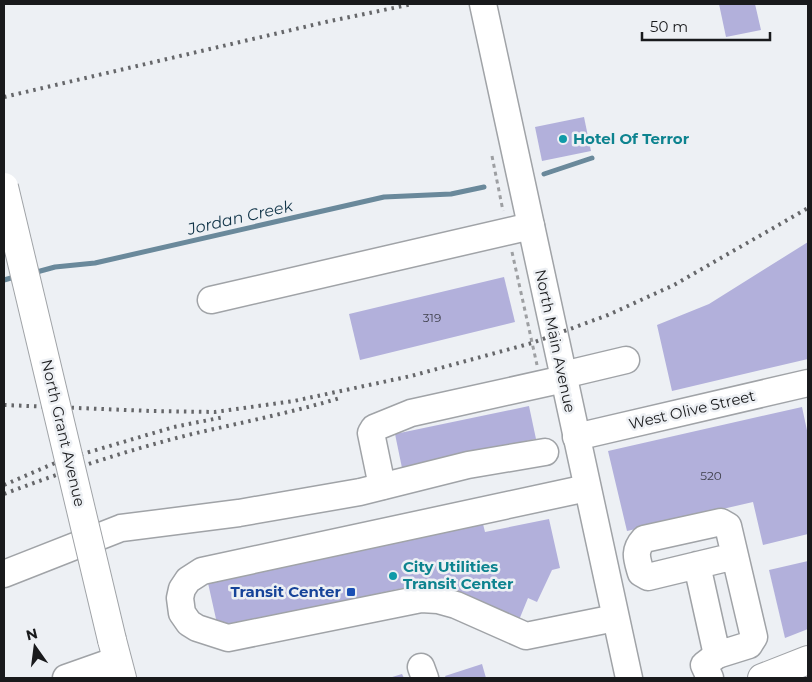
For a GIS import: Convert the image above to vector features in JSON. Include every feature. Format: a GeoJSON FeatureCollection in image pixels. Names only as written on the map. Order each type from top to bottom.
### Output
{"type":"FeatureCollection","features":[{"type":"Feature","properties":{"kind":"main road","name":"North Grant Avenue"},"geometry":{"type":"LineString","coordinates":[[4,187],[117,660]]}},
{"type":"Feature","properties":{"kind":"main road"},"geometry":{"type":"LineString","coordinates":[[762,678],[808,660]]}},
{"type":"Feature","properties":{"kind":"street","name":"North Main Avenue"},"geometry":{"type":"LineString","coordinates":[[483,4],[519,229],[563,377],[629,678]]}},
{"type":"Feature","properties":{"kind":"street"},"geometry":{"type":"LineString","coordinates":[[211,300],[519,229]]}},
{"type":"Feature","properties":{"kind":"street"},"geometry":{"type":"LineString","coordinates":[[382,486],[371,433],[374,428],[411,413],[626,360]]}},
{"type":"Feature","properties":{"kind":"street","name":"West Olive Street"},"geometry":{"type":"LineString","coordinates":[[576,437],[808,383]]}},
{"type":"Feature","properties":{"kind":"street"},"geometry":{"type":"LineString","coordinates":[[4,574],[121,528],[239,513],[360,492],[468,465],[545,452]]}},
{"type":"Feature","properties":{"kind":"street"},"geometry":{"type":"LineString","coordinates":[[586,488],[202,571],[192,576],[184,585],[180,598],[180,608],[186,620],[193,626],[228,638],[421,599],[438,600],[456,605],[526,636],[615,618]]}},
{"type":"Feature","properties":{"kind":"street"},"geometry":{"type":"LineString","coordinates":[[697,565],[714,667],[749,645],[754,637],[728,526],[721,522],[644,539],[637,547],[636,559],[641,573],[648,577],[697,565],[735,556]]}},
{"type":"Feature","properties":{"kind":"street"},"geometry":{"type":"LineString","coordinates":[[66,678],[117,660]]}},
{"type":"Feature","properties":{"kind":"path"},"geometry":{"type":"LineString","coordinates":[[495,173],[519,229],[528,322]]}},
{"type":"Feature","properties":{"kind":"building"},"geometry":{"type":"Polygon","coordinates":[[[719,4],[755,4],[761,30],[726,37],[719,4]]]}},
{"type":"Feature","properties":{"kind":"building","name":"Hotel Of Terror"},"geometry":{"type":"Polygon","coordinates":[[[584,117],[591,151],[542,161],[535,127],[584,117]]]}},
{"type":"Feature","properties":{"kind":"building"},"geometry":{"type":"Polygon","coordinates":[[[808,242],[808,359],[672,391],[657,325],[709,304],[808,242]]]}},
{"type":"Feature","properties":{"kind":"building"},"geometry":{"type":"Polygon","coordinates":[[[504,277],[515,322],[360,360],[349,314],[504,277]]]}},
{"type":"Feature","properties":{"kind":"building"},"geometry":{"type":"Polygon","coordinates":[[[529,406],[536,439],[402,468],[395,434],[529,406]]]}},
{"type":"Feature","properties":{"kind":"building"},"geometry":{"type":"Polygon","coordinates":[[[802,407],[808,435],[808,534],[763,545],[753,502],[627,531],[608,451],[802,407]]]}},
{"type":"Feature","properties":{"kind":"building","name":"City Utilities Transit Center"},"geometry":{"type":"Polygon","coordinates":[[[549,519],[560,568],[552,570],[537,602],[528,598],[519,620],[431,582],[218,628],[208,583],[483,524],[485,532],[549,519]]]}},
{"type":"Feature","properties":{"kind":"building"},"geometry":{"type":"Polygon","coordinates":[[[808,561],[808,629],[785,638],[769,570],[808,561]]]}},
{"type":"Feature","properties":{"kind":"building"},"geometry":{"type":"Polygon","coordinates":[[[482,664],[486,678],[446,678],[445,676],[482,664]]]}},
{"type":"Feature","properties":{"kind":"building"},"geometry":{"type":"Polygon","coordinates":[[[402,674],[404,678],[389,678],[402,674]]]}},
{"type":"Feature","properties":{"kind":"waterway","name":"Jordan Creek"},"geometry":{"type":"LineString","coordinates":[[544,174],[592,158]]}},
{"type":"Feature","properties":{"kind":"waterway","name":"Jordan Creek"},"geometry":{"type":"LineString","coordinates":[[33,273],[55,267],[95,263],[384,197],[451,194],[484,187]]}},
{"type":"Feature","properties":{"kind":"waterway","name":"Jordan Creek"},"geometry":{"type":"LineString","coordinates":[[4,280],[18,276]]}},
{"type":"Feature","properties":{"kind":"railway"},"geometry":{"type":"LineString","coordinates":[[4,97],[330,21],[413,4]]}},
{"type":"Feature","properties":{"kind":"railway"},"geometry":{"type":"LineString","coordinates":[[4,405],[215,412],[294,401],[411,376],[532,343],[608,315],[674,285],[808,208]]}},
{"type":"Feature","properties":{"kind":"railway"},"geometry":{"type":"LineString","coordinates":[[4,494],[72,469],[141,448],[340,398]]}},
{"type":"Feature","properties":{"kind":"railway"},"geometry":{"type":"LineString","coordinates":[[4,485],[62,460],[174,427],[224,417]]}},
{"type":"Feature","properties":{"kind":"place","name":"Hotel Of Terror"},"geometry":{"type":"Point","coordinates":[563,139]}},
{"type":"Feature","properties":{"kind":"place","name":"City Utilities Transit Center"},"geometry":{"type":"Point","coordinates":[393,576]}},
{"type":"Feature","properties":{"kind":"place","name":"Transit Center"},"geometry":{"type":"Point","coordinates":[351,592]}}]}
